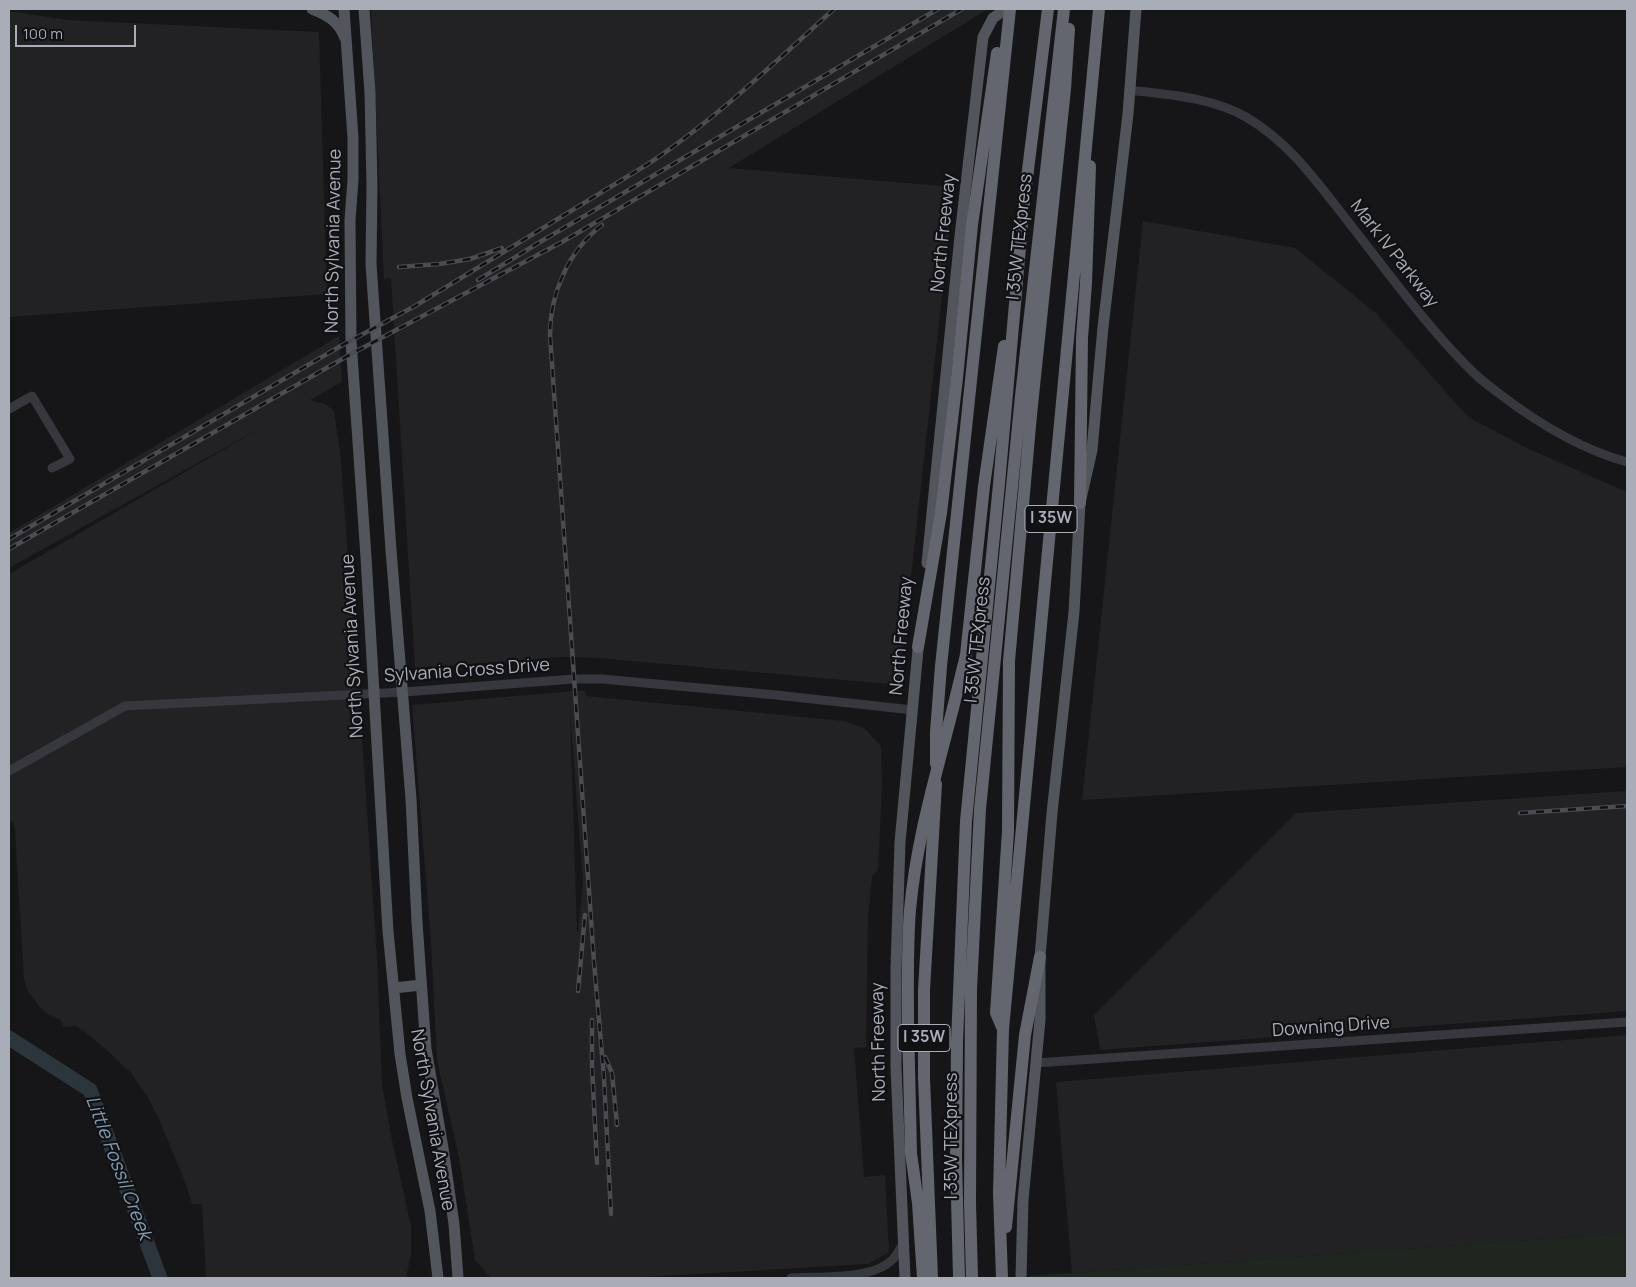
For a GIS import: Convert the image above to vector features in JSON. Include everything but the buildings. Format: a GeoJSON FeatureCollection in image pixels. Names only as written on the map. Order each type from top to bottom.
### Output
{"type":"FeatureCollection","features":[{"type":"Feature","properties":{"kind":"highway"},"geometry":{"type":"LineString","coordinates":[[918,647],[942,513],[972,225],[1002,45],[1002,24],[1008,9]]}},
{"type":"Feature","properties":{"kind":"highway","name":"I 35W TEXpress"},"geometry":{"type":"LineString","coordinates":[[972,1278],[970,1203],[971,989],[980,809],[1022,386],[1064,9]]}},
{"type":"Feature","properties":{"kind":"highway"},"geometry":{"type":"LineString","coordinates":[[1004,1029],[996,1013],[1008,831],[1009,661],[1030,435],[1066,89],[1070,9]]}},
{"type":"Feature","properties":{"kind":"highway","name":"I 35W"},"geometry":{"type":"LineString","coordinates":[[1002,1278],[999,1192],[1004,1029],[1099,9]]}},
{"type":"Feature","properties":{"kind":"highway","name":"I 35W TEXpress"},"geometry":{"type":"LineString","coordinates":[[958,1278],[957,1042],[965,839],[1024,202],[1048,10]]}},
{"type":"Feature","properties":{"kind":"highway","name":"I 35W"},"geometry":{"type":"LineString","coordinates":[[932,1278],[924,1078],[924,990],[936,799],[936,732],[1002,45]]}},
{"type":"Feature","properties":{"kind":"highway"},"geometry":{"type":"LineString","coordinates":[[1080,503],[1082,338],[1090,175],[1087,133]]}},
{"type":"Feature","properties":{"kind":"highway"},"geometry":{"type":"LineString","coordinates":[[923,1278],[918,1203],[911,1153],[908,1024],[910,909],[922,828],[966,655],[984,486],[1024,202]]}},
{"type":"Feature","properties":{"kind":"highway"},"geometry":{"type":"LineString","coordinates":[[1001,1243],[1007,1225],[1025,1035],[1040,958]]}},
{"type":"Feature","properties":{"kind":"main road"},"geometry":{"type":"LineString","coordinates":[[312,9],[330,17],[341,28],[347,42]]}},
{"type":"Feature","properties":{"kind":"main road","name":"North Sylvania Avenue"},"geometry":{"type":"LineString","coordinates":[[344,9],[354,180],[350,220],[351,341],[380,808],[400,1054],[430,1212],[438,1278]]}},
{"type":"Feature","properties":{"kind":"main road","name":"North Sylvania Avenue"},"geometry":{"type":"LineString","coordinates":[[364,9],[370,93],[371,264],[391,550],[404,692],[421,985],[426,1049],[454,1224],[458,1278]]}},
{"type":"Feature","properties":{"kind":"main road","name":"North Freeway"},"geometry":{"type":"LineString","coordinates":[[905,1278],[902,1246],[896,1067],[896,968],[900,842],[960,236],[983,37],[993,18],[1008,9]]}},
{"type":"Feature","properties":{"kind":"main road"},"geometry":{"type":"LineString","coordinates":[[1022,1278],[1023,1200],[1040,1020],[1040,958],[1053,804],[1074,612],[1080,503],[1092,450],[1136,9]]}},
{"type":"Feature","properties":{"kind":"main road"},"geometry":{"type":"LineString","coordinates":[[350,220],[372,216]]}},
{"type":"Feature","properties":{"kind":"main road"},"geometry":{"type":"LineString","coordinates":[[394,988],[421,985]]}},
{"type":"Feature","properties":{"kind":"main road"},"geometry":{"type":"LineString","coordinates":[[431,1278],[436,1254]]}},
{"type":"Feature","properties":{"kind":"main road"},"geometry":{"type":"LineString","coordinates":[[456,1262],[466,1278]]}},
{"type":"Feature","properties":{"kind":"street","name":"Mark IV Parkway"},"geometry":{"type":"LineString","coordinates":[[1129,90],[1194,98],[1210,102],[1244,116],[1265,129],[1281,142],[1310,174],[1435,332],[1478,377],[1527,414],[1566,438],[1609,457],[1627,462]]}},
{"type":"Feature","properties":{"kind":"street"},"geometry":{"type":"LineString","coordinates":[[9,409],[32,396],[70,459],[52,468]]}},
{"type":"Feature","properties":{"kind":"street","name":"Sylvania Cross Drive"},"geometry":{"type":"LineString","coordinates":[[9,771],[125,706],[374,694],[602,679],[913,710]]}},
{"type":"Feature","properties":{"kind":"street","name":"Downing Drive"},"geometry":{"type":"LineString","coordinates":[[1036,1063],[1627,1022]]}},
{"type":"Feature","properties":{"kind":"street"},"geometry":{"type":"LineString","coordinates":[[791,1278],[867,1273],[893,1259],[902,1246]]}},
{"type":"Feature","properties":{"kind":"shaded area"},"geometry":{"type":"Polygon","coordinates":[[[371,9],[988,9],[729,168],[954,187],[899,685],[599,658],[561,657],[415,668],[391,278],[384,279],[371,9]]]}},
{"type":"Feature","properties":{"kind":"shaded area"},"geometry":{"type":"Polygon","coordinates":[[[9,11],[68,20],[319,32],[327,294],[9,317],[9,11]]]}},
{"type":"Feature","properties":{"kind":"shaded area"},"geometry":{"type":"Polygon","coordinates":[[[1143,221],[1295,248],[1377,314],[1468,417],[1529,449],[1627,492],[1627,767],[1082,800],[1143,221]]]}},
{"type":"Feature","properties":{"kind":"shaded area"},"geometry":{"type":"Polygon","coordinates":[[[339,336],[342,382],[310,400],[325,404],[334,411],[340,451],[377,958],[382,1085],[411,1226],[411,1254],[406,1278],[206,1278],[202,1204],[192,1204],[159,1119],[147,1096],[131,1073],[83,1030],[75,1026],[63,1027],[61,1020],[48,1014],[38,1005],[28,991],[24,979],[15,831],[13,821],[9,822],[9,574],[266,425],[9,568],[9,533],[339,336]]]}},
{"type":"Feature","properties":{"kind":"shaded area"},"geometry":{"type":"Polygon","coordinates":[[[585,690],[586,696],[844,721],[864,728],[881,746],[882,784],[878,870],[872,876],[868,918],[866,1047],[854,1048],[864,1177],[885,1175],[889,1252],[868,1264],[628,1278],[493,1278],[475,1260],[459,1157],[437,1061],[431,942],[412,705],[585,690]],[[570,711],[577,932],[583,883],[570,711]]]}},
{"type":"Feature","properties":{"kind":"shaded area"},"geometry":{"type":"Polygon","coordinates":[[[1627,791],[1627,1011],[1100,1050],[1094,1015],[1296,813],[1627,791]]]}},
{"type":"Feature","properties":{"kind":"shaded area"},"geometry":{"type":"Polygon","coordinates":[[[1627,1035],[1627,1233],[1072,1273],[1056,1082],[1627,1035]]]}},
{"type":"Feature","properties":{"kind":"shaded area"},"geometry":{"type":"Polygon","coordinates":[[[1627,1233],[1627,1278],[1029,1278],[1029,1276],[1627,1233]]]}},
{"type":"Feature","properties":{"kind":"waterway","name":"Little Fossil Creek"},"geometry":{"type":"LineString","coordinates":[[9,1038],[90,1090],[160,1278]]}},
{"type":"Feature","properties":{"kind":"railway"},"geometry":{"type":"LineString","coordinates":[[9,539],[339,347],[415,306],[648,164],[721,109],[834,9]]}},
{"type":"Feature","properties":{"kind":"railway"},"geometry":{"type":"LineString","coordinates":[[478,280],[938,9]]}},
{"type":"Feature","properties":{"kind":"railway"},"geometry":{"type":"LineString","coordinates":[[9,549],[351,354],[562,242],[962,9]]}},
{"type":"Feature","properties":{"kind":"railway"},"geometry":{"type":"LineString","coordinates":[[602,225],[580,247],[563,274],[553,304],[550,335],[594,962],[604,1078],[611,1214]]}},
{"type":"Feature","properties":{"kind":"railway"},"geometry":{"type":"LineString","coordinates":[[399,267],[470,259],[502,248]]}},
{"type":"Feature","properties":{"kind":"railway"},"geometry":{"type":"LineString","coordinates":[[1520,813],[1627,806]]}},
{"type":"Feature","properties":{"kind":"railway"},"geometry":{"type":"LineString","coordinates":[[578,991],[585,915]]}},
{"type":"Feature","properties":{"kind":"railway"},"geometry":{"type":"LineString","coordinates":[[592,1020],[592,1066],[597,1163]]}},
{"type":"Feature","properties":{"kind":"railway"},"geometry":{"type":"LineString","coordinates":[[605,1057],[612,1073],[617,1125]]}}]}
